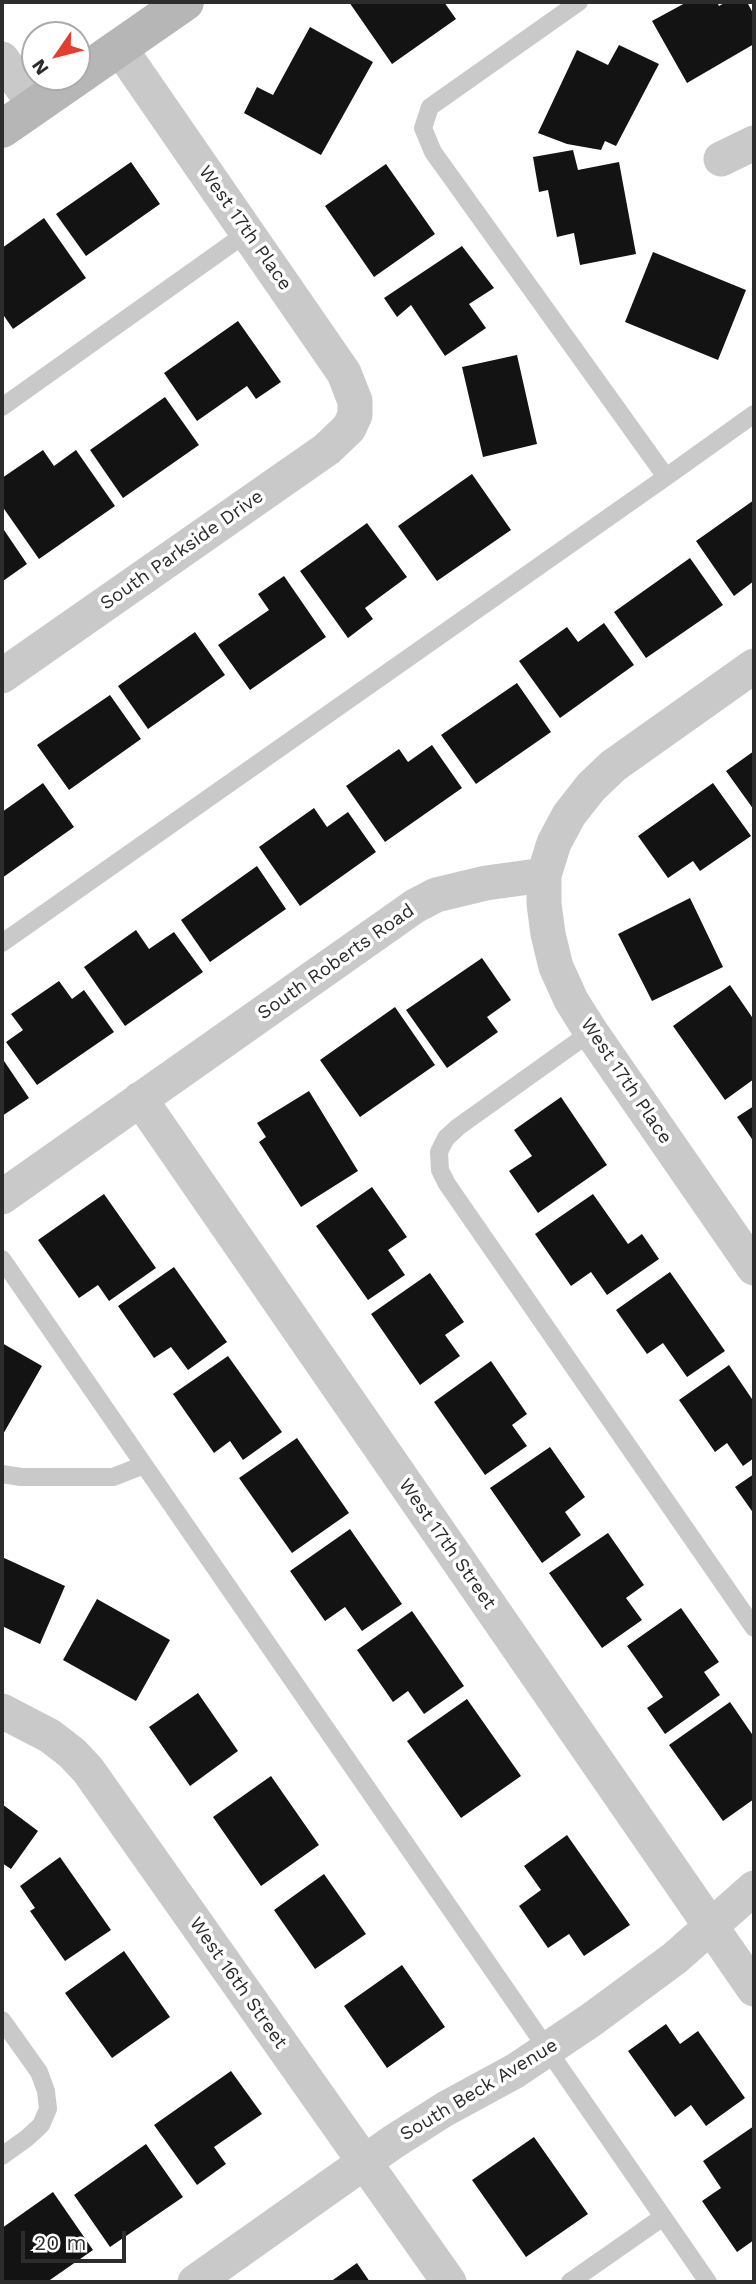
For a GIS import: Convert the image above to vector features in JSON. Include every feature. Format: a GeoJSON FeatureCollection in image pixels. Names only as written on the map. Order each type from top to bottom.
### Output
{"type":"FeatureCollection","features":[{"type":"Feature","properties":{"kind":"street"},"geometry":{"type":"LineString","coordinates":[[91,67],[185,2]]}},
{"type":"Feature","properties":{"kind":"street","name":"West 17th Place"},"geometry":{"type":"LineString","coordinates":[[120,47],[344,373],[355,401],[355,415]]}},
{"type":"Feature","properties":{"kind":"street"},"geometry":{"type":"LineString","coordinates":[[2,59],[35,106]]}},
{"type":"Feature","properties":{"kind":"street"},"geometry":{"type":"LineString","coordinates":[[2,130],[57,91]]}},
{"type":"Feature","properties":{"kind":"street"},"geometry":{"type":"LineString","coordinates":[[721,159],[754,143]]}},
{"type":"Feature","properties":{"kind":"street","name":"South Parkside Drive"},"geometry":{"type":"LineString","coordinates":[[2,676],[327,449],[349,428],[355,415]]}},
{"type":"Feature","properties":{"kind":"street"},"geometry":{"type":"LineString","coordinates":[[544,875],[554,843],[569,815],[612,766],[754,666]]}},
{"type":"Feature","properties":{"kind":"street","name":"West 17th Place"},"geometry":{"type":"LineString","coordinates":[[544,875],[548,934],[556,967],[571,1000],[754,1268]]}},
{"type":"Feature","properties":{"kind":"street","name":"South Roberts Road"},"geometry":{"type":"LineString","coordinates":[[2,1197],[415,906],[436,895],[461,888],[544,875]]}},
{"type":"Feature","properties":{"kind":"street","name":"West 17th Street"},"geometry":{"type":"LineString","coordinates":[[140,1099],[754,1989]]}},
{"type":"Feature","properties":{"kind":"street","name":"West 16th Street"},"geometry":{"type":"LineString","coordinates":[[2,1711],[50,1736],[88,1770],[449,2282]]}},
{"type":"Feature","properties":{"kind":"street","name":"South Beck Avenue"},"geometry":{"type":"LineString","coordinates":[[195,2282],[445,2109],[548,2050],[630,1992],[712,1927],[754,1888]]}},
{"type":"Feature","properties":{"kind":"lane"},"geometry":{"type":"LineString","coordinates":[[579,2],[430,107],[423,128],[433,152],[666,477]]}},
{"type":"Feature","properties":{"kind":"lane"},"geometry":{"type":"LineString","coordinates":[[2,407],[248,233]]}},
{"type":"Feature","properties":{"kind":"lane"},"geometry":{"type":"LineString","coordinates":[[2,943],[754,414]]}},
{"type":"Feature","properties":{"kind":"lane"},"geometry":{"type":"LineString","coordinates":[[591,1032],[458,1127],[446,1138],[439,1152],[440,1170],[447,1184],[754,1628]]}},
{"type":"Feature","properties":{"kind":"lane"},"geometry":{"type":"LineString","coordinates":[[2,1259],[708,2282]]}},
{"type":"Feature","properties":{"kind":"lane"},"geometry":{"type":"LineString","coordinates":[[2,1474],[21,1477],[113,1477],[144,1465]]}},
{"type":"Feature","properties":{"kind":"lane"},"geometry":{"type":"LineString","coordinates":[[2,2020],[39,2072],[46,2091],[48,2109],[41,2125],[2,2156]]}},
{"type":"Feature","properties":{"kind":"lane"},"geometry":{"type":"LineString","coordinates":[[570,2282],[663,2217]]}},
{"type":"Feature","properties":{"kind":"building"},"geometry":{"type":"Polygon","coordinates":[[[349,2],[444,2],[456,19],[392,64],[349,2]]]}},
{"type":"Feature","properties":{"kind":"building"},"geometry":{"type":"Polygon","coordinates":[[[687,2],[717,2],[719,6],[726,2],[747,2],[754,15],[754,44],[687,83],[652,21],[687,2]]]}},
{"type":"Feature","properties":{"kind":"building"},"geometry":{"type":"Polygon","coordinates":[[[310,27],[373,62],[321,155],[244,113],[257,87],[273,95],[310,27]]]}},
{"type":"Feature","properties":{"kind":"building"},"geometry":{"type":"Polygon","coordinates":[[[619,45],[659,64],[616,146],[605,141],[601,150],[567,144],[538,133],[577,50],[608,65],[619,45]]]}},
{"type":"Feature","properties":{"kind":"building"},"geometry":{"type":"Polygon","coordinates":[[[573,150],[578,170],[619,162],[636,254],[580,265],[574,233],[557,237],[548,190],[539,192],[533,157],[573,150]]]}},
{"type":"Feature","properties":{"kind":"building"},"geometry":{"type":"Polygon","coordinates":[[[131,162],[160,204],[86,256],[56,214],[131,162]]]}},
{"type":"Feature","properties":{"kind":"building"},"geometry":{"type":"Polygon","coordinates":[[[386,164],[435,234],[374,277],[325,206],[386,164]]]}},
{"type":"Feature","properties":{"kind":"building"},"geometry":{"type":"Polygon","coordinates":[[[44,218],[86,278],[13,329],[2,313],[2,248],[44,218]]]}},
{"type":"Feature","properties":{"kind":"building"},"geometry":{"type":"Polygon","coordinates":[[[462,246],[494,288],[469,304],[486,328],[445,356],[411,305],[397,317],[384,298],[462,246]]]}},
{"type":"Feature","properties":{"kind":"building"},"geometry":{"type":"Polygon","coordinates":[[[653,252],[746,290],[718,360],[625,322],[653,252]]]}},
{"type":"Feature","properties":{"kind":"building"},"geometry":{"type":"Polygon","coordinates":[[[238,321],[281,382],[256,399],[247,386],[197,421],[164,373],[238,321]]]}},
{"type":"Feature","properties":{"kind":"building"},"geometry":{"type":"Polygon","coordinates":[[[517,355],[537,444],[483,457],[462,367],[517,355]]]}},
{"type":"Feature","properties":{"kind":"building"},"geometry":{"type":"Polygon","coordinates":[[[165,397],[199,445],[123,498],[90,450],[165,397]]]}},
{"type":"Feature","properties":{"kind":"building"},"geometry":{"type":"Polygon","coordinates":[[[43,450],[54,466],[76,450],[115,506],[39,559],[2,506],[2,478],[43,450]]]}},
{"type":"Feature","properties":{"kind":"building"},"geometry":{"type":"Polygon","coordinates":[[[472,474],[511,530],[437,581],[398,526],[472,474]]]}},
{"type":"Feature","properties":{"kind":"building"},"geometry":{"type":"Polygon","coordinates":[[[754,500],[754,581],[734,596],[696,541],[754,500]]]}},
{"type":"Feature","properties":{"kind":"building"},"geometry":{"type":"Polygon","coordinates":[[[367,523],[407,577],[365,608],[373,619],[348,638],[300,571],[367,523]]]}},
{"type":"Feature","properties":{"kind":"building"},"geometry":{"type":"Polygon","coordinates":[[[2,527],[27,564],[3,581],[2,579],[2,527]]]}},
{"type":"Feature","properties":{"kind":"building"},"geometry":{"type":"Polygon","coordinates":[[[690,558],[723,605],[646,658],[614,612],[690,558]]]}},
{"type":"Feature","properties":{"kind":"building"},"geometry":{"type":"Polygon","coordinates":[[[284,576],[326,637],[250,690],[218,645],[269,610],[258,594],[284,576]]]}},
{"type":"Feature","properties":{"kind":"building"},"geometry":{"type":"Polygon","coordinates":[[[604,623],[634,665],[560,718],[519,661],[567,627],[578,642],[604,623]]]}},
{"type":"Feature","properties":{"kind":"building"},"geometry":{"type":"Polygon","coordinates":[[[195,632],[225,675],[148,729],[118,686],[195,632]]]}},
{"type":"Feature","properties":{"kind":"building"},"geometry":{"type":"Polygon","coordinates":[[[517,683],[551,732],[476,784],[441,735],[517,683]]]}},
{"type":"Feature","properties":{"kind":"building"},"geometry":{"type":"Polygon","coordinates":[[[110,695],[141,739],[69,790],[37,745],[110,695]]]}},
{"type":"Feature","properties":{"kind":"building"},"geometry":{"type":"Polygon","coordinates":[[[432,745],[462,788],[385,842],[346,786],[399,749],[408,762],[432,745]]]}},
{"type":"Feature","properties":{"kind":"building"},"geometry":{"type":"Polygon","coordinates":[[[754,751],[754,810],[726,771],[754,751]]]}},
{"type":"Feature","properties":{"kind":"building"},"geometry":{"type":"Polygon","coordinates":[[[43,783],[74,827],[2,878],[2,812],[43,783]]]}},
{"type":"Feature","properties":{"kind":"building"},"geometry":{"type":"Polygon","coordinates":[[[713,783],[751,836],[700,871],[693,861],[668,878],[638,836],[713,783]]]}},
{"type":"Feature","properties":{"kind":"building"},"geometry":{"type":"Polygon","coordinates":[[[314,808],[327,827],[348,812],[376,852],[300,906],[259,847],[314,808]]]}},
{"type":"Feature","properties":{"kind":"building"},"geometry":{"type":"Polygon","coordinates":[[[257,866],[286,909],[210,962],[181,920],[257,866]]]}},
{"type":"Feature","properties":{"kind":"building"},"geometry":{"type":"Polygon","coordinates":[[[690,898],[723,967],[652,1001],[618,934],[690,898]]]}},
{"type":"Feature","properties":{"kind":"building"},"geometry":{"type":"Polygon","coordinates":[[[136,930],[149,949],[174,932],[203,972],[125,1026],[84,967],[136,930]]]}},
{"type":"Feature","properties":{"kind":"building"},"geometry":{"type":"Polygon","coordinates":[[[482,958],[511,1000],[487,1017],[498,1032],[447,1068],[406,1010],[482,958]]]}},
{"type":"Feature","properties":{"kind":"building"},"geometry":{"type":"Polygon","coordinates":[[[59,981],[72,999],[84,990],[114,1032],[37,1085],[6,1042],[23,1030],[11,1014],[59,981]]]}},
{"type":"Feature","properties":{"kind":"building"},"geometry":{"type":"Polygon","coordinates":[[[730,985],[754,1020],[754,1079],[725,1100],[673,1026],[730,985]]]}},
{"type":"Feature","properties":{"kind":"building"},"geometry":{"type":"Polygon","coordinates":[[[395,1007],[435,1065],[360,1117],[320,1060],[395,1007]]]}},
{"type":"Feature","properties":{"kind":"building"},"geometry":{"type":"Polygon","coordinates":[[[2,1058],[29,1098],[2,1116],[2,1058]]]}},
{"type":"Feature","properties":{"kind":"building"},"geometry":{"type":"Polygon","coordinates":[[[309,1091],[358,1171],[301,1207],[259,1142],[266,1137],[257,1123],[309,1091]]]}},
{"type":"Feature","properties":{"kind":"building"},"geometry":{"type":"Polygon","coordinates":[[[561,1097],[607,1165],[538,1213],[509,1171],[532,1156],[514,1130],[561,1097]]]}},
{"type":"Feature","properties":{"kind":"building"},"geometry":{"type":"Polygon","coordinates":[[[754,1106],[754,1142],[737,1117],[754,1106]]]}},
{"type":"Feature","properties":{"kind":"building"},"geometry":{"type":"Polygon","coordinates":[[[372,1187],[407,1237],[388,1250],[405,1275],[368,1300],[316,1226],[372,1187]]]}},
{"type":"Feature","properties":{"kind":"building"},"geometry":{"type":"Polygon","coordinates":[[[104,1194],[156,1268],[109,1301],[98,1285],[79,1298],[38,1240],[104,1194]]]}},
{"type":"Feature","properties":{"kind":"building"},"geometry":{"type":"Polygon","coordinates":[[[593,1194],[628,1244],[642,1234],[659,1259],[607,1295],[591,1272],[571,1286],[535,1234],[593,1194]]]}},
{"type":"Feature","properties":{"kind":"building"},"geometry":{"type":"Polygon","coordinates":[[[174,1267],[227,1342],[188,1370],[171,1347],[154,1358],[118,1306],[174,1267]]]}},
{"type":"Feature","properties":{"kind":"building"},"geometry":{"type":"Polygon","coordinates":[[[670,1272],[725,1351],[687,1377],[663,1343],[647,1354],[616,1310],[670,1272]]]}},
{"type":"Feature","properties":{"kind":"building"},"geometry":{"type":"Polygon","coordinates":[[[430,1273],[464,1322],[445,1335],[460,1356],[420,1385],[371,1314],[430,1273]]]}},
{"type":"Feature","properties":{"kind":"building"},"geometry":{"type":"Polygon","coordinates":[[[2,1343],[42,1366],[2,1436],[2,1343]]]}},
{"type":"Feature","properties":{"kind":"building"},"geometry":{"type":"Polygon","coordinates":[[[228,1356],[282,1432],[243,1460],[230,1441],[214,1453],[173,1394],[228,1356]]]}},
{"type":"Feature","properties":{"kind":"building"},"geometry":{"type":"Polygon","coordinates":[[[491,1361],[527,1414],[512,1425],[527,1446],[485,1475],[434,1402],[491,1361]]]}},
{"type":"Feature","properties":{"kind":"building"},"geometry":{"type":"Polygon","coordinates":[[[729,1365],[754,1402],[754,1458],[743,1466],[727,1443],[715,1452],[679,1400],[729,1365]]]}},
{"type":"Feature","properties":{"kind":"building"},"geometry":{"type":"Polygon","coordinates":[[[297,1438],[349,1513],[292,1553],[239,1478],[297,1438]]]}},
{"type":"Feature","properties":{"kind":"building"},"geometry":{"type":"Polygon","coordinates":[[[550,1447],[585,1497],[565,1512],[581,1535],[542,1563],[490,1488],[550,1447]]]}},
{"type":"Feature","properties":{"kind":"building"},"geometry":{"type":"Polygon","coordinates":[[[754,1474],[754,1514],[735,1487],[754,1474]]]}},
{"type":"Feature","properties":{"kind":"building"},"geometry":{"type":"Polygon","coordinates":[[[350,1529],[402,1604],[362,1631],[345,1607],[325,1621],[290,1571],[350,1529]]]}},
{"type":"Feature","properties":{"kind":"building"},"geometry":{"type":"Polygon","coordinates":[[[608,1533],[644,1585],[626,1598],[642,1620],[602,1648],[549,1573],[608,1533]]]}},
{"type":"Feature","properties":{"kind":"building"},"geometry":{"type":"Polygon","coordinates":[[[2,1557],[65,1586],[40,1644],[2,1626],[2,1557]]]}},
{"type":"Feature","properties":{"kind":"building"},"geometry":{"type":"Polygon","coordinates":[[[97,1599],[170,1640],[136,1701],[63,1660],[97,1599]]]}},
{"type":"Feature","properties":{"kind":"building"},"geometry":{"type":"Polygon","coordinates":[[[681,1608],[719,1662],[704,1672],[720,1695],[665,1734],[647,1708],[663,1697],[627,1646],[681,1608]]]}},
{"type":"Feature","properties":{"kind":"building"},"geometry":{"type":"Polygon","coordinates":[[[412,1611],[464,1686],[424,1714],[408,1691],[393,1702],[357,1650],[412,1611]]]}},
{"type":"Feature","properties":{"kind":"building"},"geometry":{"type":"Polygon","coordinates":[[[198,1693],[238,1751],[190,1786],[149,1727],[198,1693]]]}},
{"type":"Feature","properties":{"kind":"building"},"geometry":{"type":"Polygon","coordinates":[[[467,1699],[521,1776],[461,1818],[407,1741],[467,1699]]]}},
{"type":"Feature","properties":{"kind":"building"},"geometry":{"type":"Polygon","coordinates":[[[730,1702],[754,1737],[754,1799],[723,1821],[669,1745],[730,1702]]]}},
{"type":"Feature","properties":{"kind":"building"},"geometry":{"type":"Polygon","coordinates":[[[271,1776],[319,1845],[261,1886],[213,1817],[271,1776]]]}},
{"type":"Feature","properties":{"kind":"building"},"geometry":{"type":"Polygon","coordinates":[[[2,1804],[38,1831],[11,1869],[2,1863],[2,1804]]]}},
{"type":"Feature","properties":{"kind":"building"},"geometry":{"type":"Polygon","coordinates":[[[567,1835],[630,1925],[584,1956],[569,1934],[548,1948],[519,1906],[541,1890],[524,1866],[567,1835]]]}},
{"type":"Feature","properties":{"kind":"building"},"geometry":{"type":"Polygon","coordinates":[[[60,1857],[111,1930],[65,1961],[30,1911],[35,1908],[20,1886],[60,1857]]]}},
{"type":"Feature","properties":{"kind":"building"},"geometry":{"type":"Polygon","coordinates":[[[324,1874],[366,1934],[315,1969],[274,1910],[324,1874]]]}},
{"type":"Feature","properties":{"kind":"building"},"geometry":{"type":"Polygon","coordinates":[[[124,1951],[170,2017],[112,2058],[65,1993],[124,1951]]]}},
{"type":"Feature","properties":{"kind":"building"},"geometry":{"type":"Polygon","coordinates":[[[402,1965],[445,2027],[387,2068],[344,2006],[402,1965]]]}},
{"type":"Feature","properties":{"kind":"building"},"geometry":{"type":"Polygon","coordinates":[[[666,2024],[680,2044],[698,2031],[745,2098],[706,2126],[691,2105],[675,2117],[628,2051],[666,2024]]]}},
{"type":"Feature","properties":{"kind":"building"},"geometry":{"type":"Polygon","coordinates":[[[231,2071],[262,2114],[214,2147],[226,2164],[197,2185],[154,2125],[231,2071]]]}},
{"type":"Feature","properties":{"kind":"building"},"geometry":{"type":"Polygon","coordinates":[[[754,2126],[754,2240],[737,2252],[702,2201],[721,2188],[703,2161],[754,2126]]]}},
{"type":"Feature","properties":{"kind":"building"},"geometry":{"type":"Polygon","coordinates":[[[534,2137],[588,2214],[526,2257],[472,2180],[534,2137]]]}},
{"type":"Feature","properties":{"kind":"building"},"geometry":{"type":"Polygon","coordinates":[[[146,2144],[183,2197],[110,2247],[74,2195],[146,2144]]]}},
{"type":"Feature","properties":{"kind":"building"},"geometry":{"type":"Polygon","coordinates":[[[53,2192],[93,2250],[47,2282],[2,2282],[2,2228],[53,2192]]]}},
{"type":"Feature","properties":{"kind":"building"},"geometry":{"type":"Polygon","coordinates":[[[357,2263],[370,2282],[330,2282],[357,2263]]]}}]}
